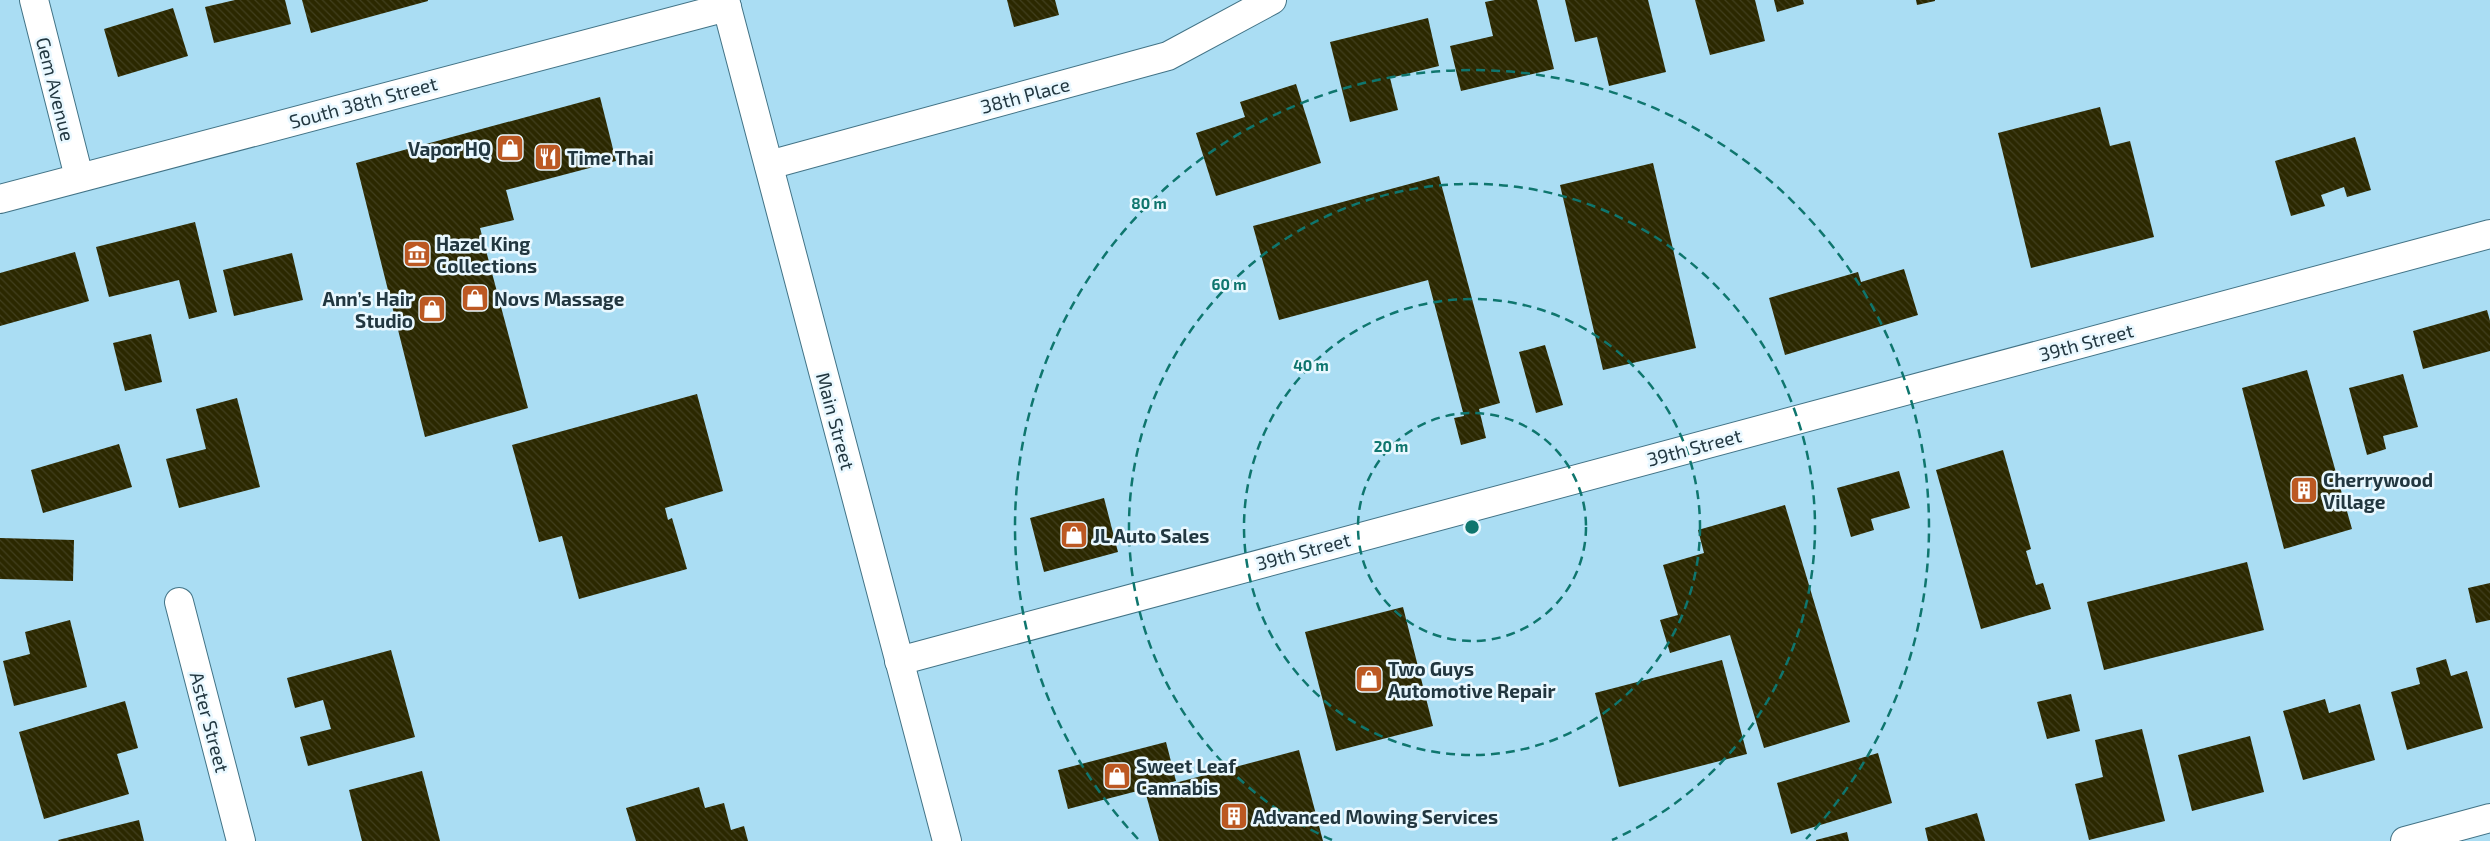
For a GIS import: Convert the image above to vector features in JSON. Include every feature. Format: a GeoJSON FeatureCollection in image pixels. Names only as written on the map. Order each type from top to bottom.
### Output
{"type":"FeatureCollection","features":[{"type":"Feature","properties":{"kind":"street","name":"Gem Avenue"},"geometry":{"type":"LineString","coordinates":[[34,0],[79,177]]}},
{"type":"Feature","properties":{"kind":"street","name":"38th Place"},"geometry":{"type":"LineString","coordinates":[[769,165],[1168,56],[1272,0]]}},
{"type":"Feature","properties":{"kind":"street","name":"South 38th Street"},"geometry":{"type":"LineString","coordinates":[[0,199],[726,3]]}},
{"type":"Feature","properties":{"kind":"street","name":"Main Street"},"geometry":{"type":"LineString","coordinates":[[726,3],[946,841]]}},
{"type":"Feature","properties":{"kind":"street","name":"39th Street"},"geometry":{"type":"LineString","coordinates":[[899,661],[1216,574],[2490,234]]}},
{"type":"Feature","properties":{"kind":"street","name":"Aster Street"},"geometry":{"type":"LineString","coordinates":[[179,602],[241,841]]}},
{"type":"Feature","properties":{"kind":"street"},"geometry":{"type":"LineString","coordinates":[[2406,841],[2490,818]]}},
{"type":"Feature","properties":{"kind":"building"},"geometry":{"type":"Polygon","coordinates":[[[235,0],[285,0],[291,24],[214,43],[205,7],[235,0]]]}},
{"type":"Feature","properties":{"kind":"building"},"geometry":{"type":"Polygon","coordinates":[[[302,0],[428,0],[428,1],[311,33],[302,0]]]}},
{"type":"Feature","properties":{"kind":"building"},"geometry":{"type":"Polygon","coordinates":[[[1007,0],[1055,0],[1059,15],[1014,27],[1007,0]]]}},
{"type":"Feature","properties":{"kind":"building"},"geometry":{"type":"Polygon","coordinates":[[[1495,0],[1537,0],[1554,69],[1461,91],[1450,46],[1493,36],[1485,2],[1495,0]]]}},
{"type":"Feature","properties":{"kind":"building"},"geometry":{"type":"Polygon","coordinates":[[[1565,0],[1648,0],[1666,72],[1609,86],[1597,37],[1575,42],[1565,0]]]}},
{"type":"Feature","properties":{"kind":"building"},"geometry":{"type":"Polygon","coordinates":[[[1695,0],[1755,0],[1765,41],[1710,55],[1695,0]]]}},
{"type":"Feature","properties":{"kind":"building"},"geometry":{"type":"Polygon","coordinates":[[[1774,0],[1803,0],[1804,4],[1777,12],[1774,0]]]}},
{"type":"Feature","properties":{"kind":"building"},"geometry":{"type":"Polygon","coordinates":[[[1916,0],[1935,0],[1935,1],[1917,5],[1916,0]]]}},
{"type":"Feature","properties":{"kind":"building"},"geometry":{"type":"Polygon","coordinates":[[[173,8],[188,56],[118,77],[104,29],[173,8]]]}},
{"type":"Feature","properties":{"kind":"building"},"geometry":{"type":"Polygon","coordinates":[[[1428,18],[1439,66],[1390,78],[1398,110],[1350,122],[1330,42],[1428,18]]]}},
{"type":"Feature","properties":{"kind":"building"},"geometry":{"type":"Polygon","coordinates":[[[1296,84],[1321,163],[1216,196],[1196,133],[1245,117],[1240,102],[1296,84]]]}},
{"type":"Feature","properties":{"kind":"building"},"geometry":{"type":"Polygon","coordinates":[[[600,97],[616,161],[506,190],[514,220],[480,228],[528,408],[425,437],[356,163],[600,97]]]}},
{"type":"Feature","properties":{"kind":"building"},"geometry":{"type":"Polygon","coordinates":[[[2100,107],[2110,146],[2130,141],[2154,237],[2031,268],[1998,133],[2100,107]]]}},
{"type":"Feature","properties":{"kind":"building"},"geometry":{"type":"Polygon","coordinates":[[[2355,137],[2371,190],[2347,197],[2344,187],[2321,195],[2325,206],[2291,216],[2275,161],[2355,137]]]}},
{"type":"Feature","properties":{"kind":"building"},"geometry":{"type":"Polygon","coordinates":[[[1653,163],[1696,348],[1603,370],[1560,185],[1653,163]]]}},
{"type":"Feature","properties":{"kind":"building"},"geometry":{"type":"Polygon","coordinates":[[[1439,176],[1500,403],[1479,409],[1486,438],[1461,445],[1454,418],[1464,416],[1428,280],[1279,320],[1253,226],[1439,176]]]}},
{"type":"Feature","properties":{"kind":"building"},"geometry":{"type":"Polygon","coordinates":[[[195,222],[217,312],[189,319],[179,280],[109,297],[96,247],[195,222]]]}},
{"type":"Feature","properties":{"kind":"building"},"geometry":{"type":"Polygon","coordinates":[[[75,252],[89,301],[0,326],[0,273],[75,252]]]}},
{"type":"Feature","properties":{"kind":"building"},"geometry":{"type":"Polygon","coordinates":[[[292,253],[303,300],[234,316],[223,270],[292,253]]]}},
{"type":"Feature","properties":{"kind":"building"},"geometry":{"type":"Polygon","coordinates":[[[1904,269],[1918,315],[1785,355],[1769,298],[1858,272],[1861,282],[1904,269]]]}},
{"type":"Feature","properties":{"kind":"building"},"geometry":{"type":"Polygon","coordinates":[[[2487,310],[2490,321],[2490,351],[2423,369],[2413,331],[2487,310]]]}},
{"type":"Feature","properties":{"kind":"building"},"geometry":{"type":"Polygon","coordinates":[[[151,334],[162,382],[125,391],[113,343],[151,334]]]}},
{"type":"Feature","properties":{"kind":"building"},"geometry":{"type":"Polygon","coordinates":[[[1545,345],[1563,405],[1536,413],[1519,352],[1545,345]]]}},
{"type":"Feature","properties":{"kind":"building","name":"Cherrywood Village"},"geometry":{"type":"Polygon","coordinates":[[[2307,370],[2352,529],[2284,549],[2242,388],[2307,370]]]}},
{"type":"Feature","properties":{"kind":"building"},"geometry":{"type":"Polygon","coordinates":[[[2403,374],[2418,427],[2383,436],[2386,449],[2367,455],[2349,388],[2403,374]]]}},
{"type":"Feature","properties":{"kind":"building"},"geometry":{"type":"Polygon","coordinates":[[[697,394],[723,491],[665,508],[668,520],[672,518],[687,569],[579,599],[562,536],[539,542],[512,445],[697,394]]]}},
{"type":"Feature","properties":{"kind":"building"},"geometry":{"type":"Polygon","coordinates":[[[237,398],[260,487],[179,508],[166,459],[206,449],[196,409],[237,398]]]}},
{"type":"Feature","properties":{"kind":"building"},"geometry":{"type":"Polygon","coordinates":[[[119,444],[132,487],[43,513],[31,470],[119,444]]]}},
{"type":"Feature","properties":{"kind":"building"},"geometry":{"type":"Polygon","coordinates":[[[2003,450],[2031,549],[2026,551],[2036,585],[2043,583],[2051,609],[1981,629],[1936,470],[2003,450]]]}},
{"type":"Feature","properties":{"kind":"building"},"geometry":{"type":"Polygon","coordinates":[[[1899,471],[1910,508],[1871,519],[1874,530],[1851,537],[1837,488],[1899,471]]]}},
{"type":"Feature","properties":{"kind":"building","name":"JL Auto Sales"},"geometry":{"type":"Polygon","coordinates":[[[1104,498],[1118,552],[1044,572],[1030,518],[1104,498]]]}},
{"type":"Feature","properties":{"kind":"building"},"geometry":{"type":"Polygon","coordinates":[[[1785,505],[1850,722],[1764,748],[1730,635],[1670,653],[1660,620],[1678,615],[1663,565],[1704,553],[1698,530],[1785,505]]]}},
{"type":"Feature","properties":{"kind":"building"},"geometry":{"type":"Polygon","coordinates":[[[0,538],[74,540],[73,581],[0,579],[0,538]]]}},
{"type":"Feature","properties":{"kind":"building"},"geometry":{"type":"Polygon","coordinates":[[[2247,562],[2264,630],[2104,670],[2087,602],[2247,562]]]}},
{"type":"Feature","properties":{"kind":"building"},"geometry":{"type":"Polygon","coordinates":[[[2490,583],[2490,620],[2476,623],[2468,588],[2490,583]]]}},
{"type":"Feature","properties":{"kind":"building","name":"Two Guys Automotive Repair"},"geometry":{"type":"Polygon","coordinates":[[[1403,607],[1433,726],[1336,751],[1305,632],[1403,607]]]}},
{"type":"Feature","properties":{"kind":"building"},"geometry":{"type":"Polygon","coordinates":[[[70,620],[87,687],[14,706],[3,661],[30,654],[25,632],[70,620]]]}},
{"type":"Feature","properties":{"kind":"building"},"geometry":{"type":"Polygon","coordinates":[[[391,650],[415,737],[308,766],[300,737],[331,729],[323,700],[295,708],[287,678],[391,650]]]}},
{"type":"Feature","properties":{"kind":"building"},"geometry":{"type":"Polygon","coordinates":[[[2446,659],[2451,676],[2467,671],[2483,728],[2407,750],[2391,692],[2420,684],[2416,668],[2446,659]]]}},
{"type":"Feature","properties":{"kind":"building"},"geometry":{"type":"Polygon","coordinates":[[[1722,660],[1747,754],[1619,787],[1595,693],[1722,660]]]}},
{"type":"Feature","properties":{"kind":"building"},"geometry":{"type":"Polygon","coordinates":[[[2071,694],[2080,731],[2047,739],[2037,702],[2071,694]]]}},
{"type":"Feature","properties":{"kind":"building"},"geometry":{"type":"Polygon","coordinates":[[[2325,699],[2329,713],[2360,704],[2375,760],[2303,780],[2283,711],[2325,699]]]}},
{"type":"Feature","properties":{"kind":"building"},"geometry":{"type":"Polygon","coordinates":[[[125,701],[138,748],[117,754],[129,794],[44,819],[19,732],[125,701]]]}},
{"type":"Feature","properties":{"kind":"building"},"geometry":{"type":"Polygon","coordinates":[[[2142,729],[2165,821],[2089,840],[2075,784],[2103,777],[2095,740],[2142,729]]]}},
{"type":"Feature","properties":{"kind":"building"},"geometry":{"type":"Polygon","coordinates":[[[2250,736],[2264,792],[2192,811],[2178,755],[2250,736]]]}},
{"type":"Feature","properties":{"kind":"building","name":"Sweet Leaf Cannabis"},"geometry":{"type":"Polygon","coordinates":[[[1166,742],[1176,781],[1068,809],[1058,770],[1166,742]]]}},
{"type":"Feature","properties":{"kind":"building","name":"Advanced Mowing Services"},"geometry":{"type":"Polygon","coordinates":[[[1299,750],[1323,841],[1159,841],[1145,791],[1299,750]]]}},
{"type":"Feature","properties":{"kind":"building"},"geometry":{"type":"Polygon","coordinates":[[[1878,753],[1892,803],[1791,834],[1777,783],[1878,753]]]}},
{"type":"Feature","properties":{"kind":"building"},"geometry":{"type":"Polygon","coordinates":[[[422,771],[440,841],[362,841],[349,790],[422,771]]]}},
{"type":"Feature","properties":{"kind":"building"},"geometry":{"type":"Polygon","coordinates":[[[699,787],[705,808],[724,803],[731,830],[744,826],[748,841],[636,841],[626,808],[699,787]]]}},
{"type":"Feature","properties":{"kind":"building"},"geometry":{"type":"Polygon","coordinates":[[[1977,813],[1985,841],[1928,841],[1925,828],[1977,813]]]}},
{"type":"Feature","properties":{"kind":"building"},"geometry":{"type":"Polygon","coordinates":[[[139,820],[144,841],[58,840],[139,820]]]}},
{"type":"Feature","properties":{"kind":"building"},"geometry":{"type":"Polygon","coordinates":[[[1847,832],[1849,841],[1816,841],[1816,840],[1847,832]]]}},
{"type":"Feature","properties":{"kind":"place","name":"Vapor HQ"},"geometry":{"type":"Point","coordinates":[510,148]}},
{"type":"Feature","properties":{"kind":"place","name":"Time Thai"},"geometry":{"type":"Point","coordinates":[548,157]}},
{"type":"Feature","properties":{"kind":"place","name":"Hazel King Collections"},"geometry":{"type":"Point","coordinates":[417,254]}},
{"type":"Feature","properties":{"kind":"place","name":"Novs Massage"},"geometry":{"type":"Point","coordinates":[475,298]}},
{"type":"Feature","properties":{"kind":"place","name":"Ann’s Hair Studio"},"geometry":{"type":"Point","coordinates":[432,309]}},
{"type":"Feature","properties":{"kind":"place","name":"Cherrywood Village"},"geometry":{"type":"Point","coordinates":[2304,490]}},
{"type":"Feature","properties":{"kind":"place","name":"JL Auto Sales"},"geometry":{"type":"Point","coordinates":[1074,535]}},
{"type":"Feature","properties":{"kind":"place","name":"Two Guys Automotive Repair"},"geometry":{"type":"Point","coordinates":[1369,679]}},
{"type":"Feature","properties":{"kind":"place","name":"Sweet Leaf Cannabis"},"geometry":{"type":"Point","coordinates":[1117,776]}},
{"type":"Feature","properties":{"kind":"place","name":"Advanced Mowing Services"},"geometry":{"type":"Point","coordinates":[1234,816]}}]}
